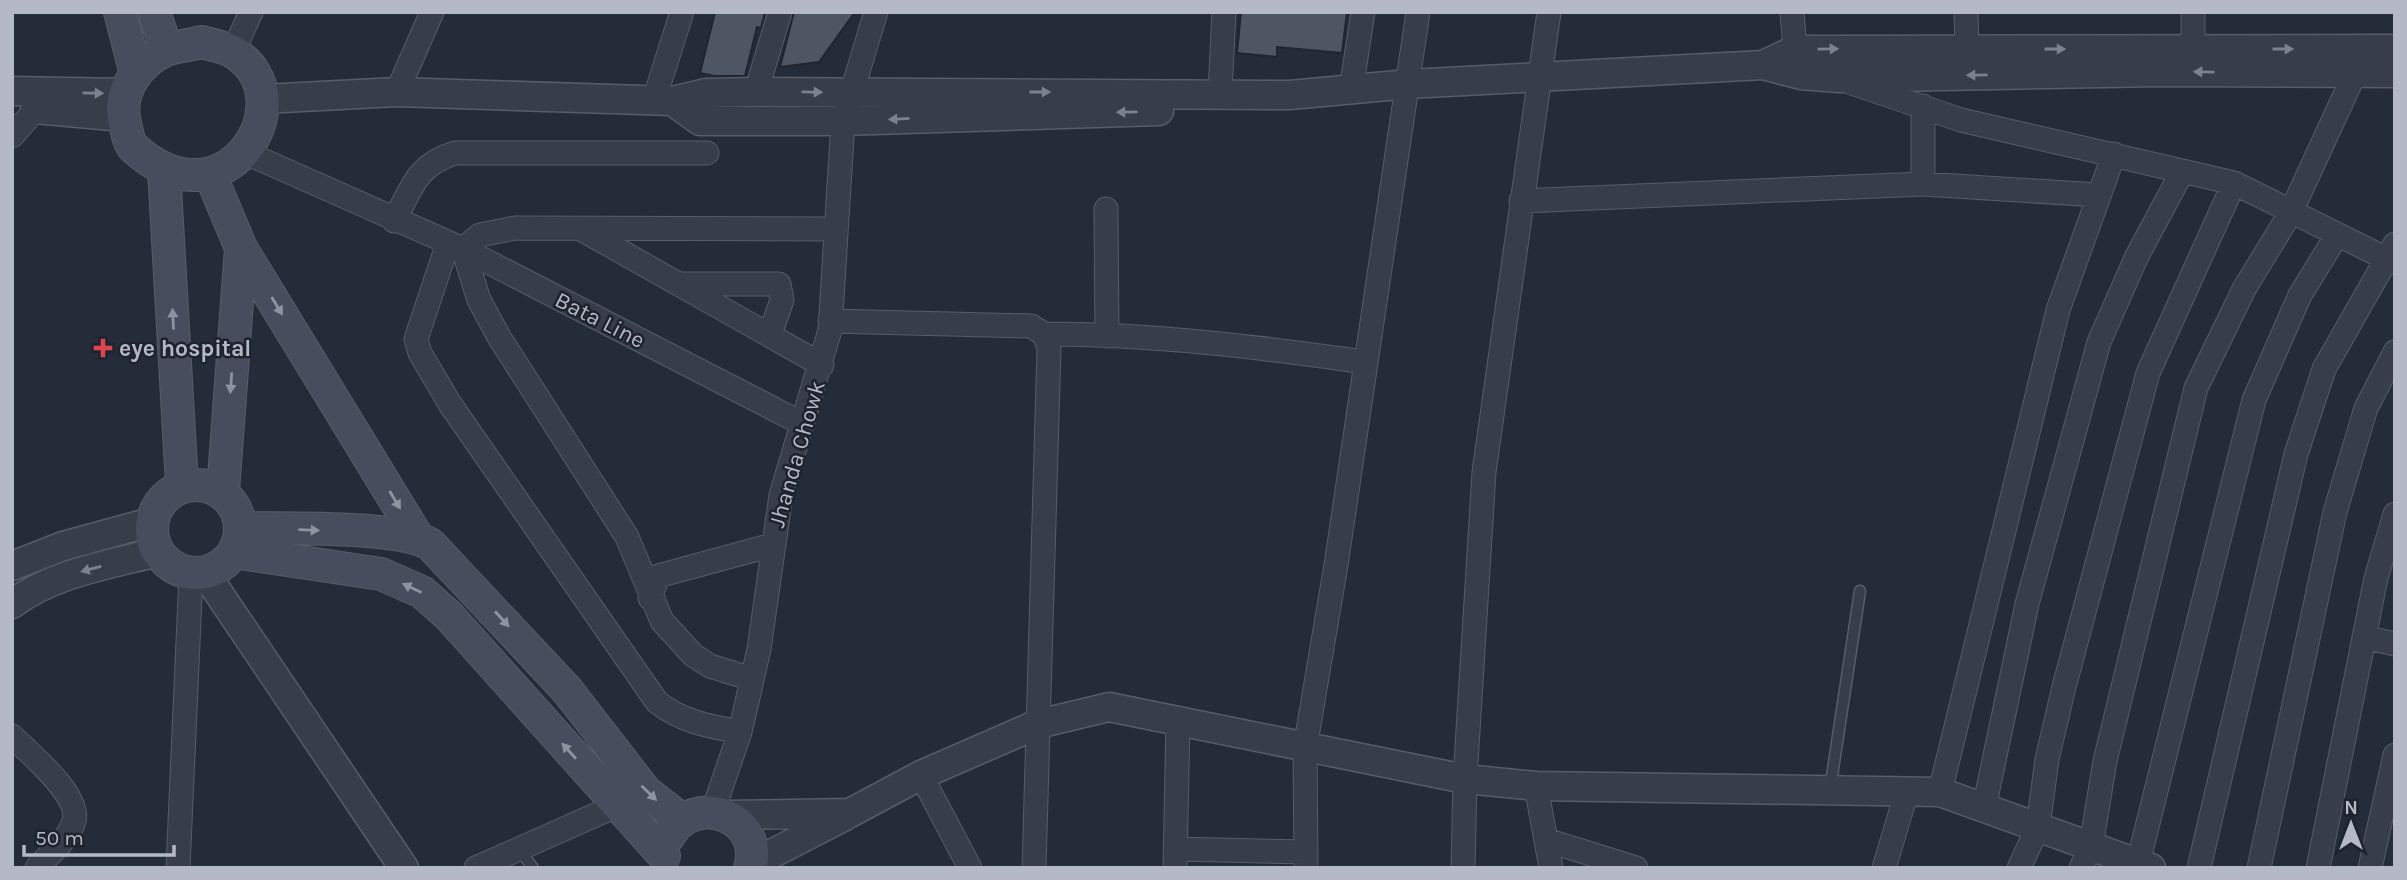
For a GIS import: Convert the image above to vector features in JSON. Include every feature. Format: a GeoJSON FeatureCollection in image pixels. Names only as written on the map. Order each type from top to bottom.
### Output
{"type":"FeatureCollection","features":[{"type":"Feature","properties":{"kind":"main road"},"geometry":{"type":"LineString","coordinates":[[120,12],[131,146],[164,170],[186,177],[210,174],[229,166],[244,152],[257,131],[264,99],[256,75],[233,52],[202,42],[167,50],[146,61],[128,94]]}},
{"type":"Feature","properties":{"kind":"main road"},"geometry":{"type":"LineString","coordinates":[[154,12],[167,50]]}},
{"type":"Feature","properties":{"kind":"main road"},"geometry":{"type":"LineString","coordinates":[[164,170],[182,485]]}},
{"type":"Feature","properties":{"kind":"main road"},"geometry":{"type":"LineString","coordinates":[[210,174],[241,248],[418,538]]}},
{"type":"Feature","properties":{"kind":"main road"},"geometry":{"type":"LineString","coordinates":[[223,491],[203,485],[182,485],[163,499],[154,537],[177,570],[198,573],[223,565],[237,540],[237,513],[223,491],[241,248]]}},
{"type":"Feature","properties":{"kind":"main road"},"geometry":{"type":"LineString","coordinates":[[237,540],[375,533],[418,538],[440,552],[558,680],[646,792],[682,820]]}},
{"type":"Feature","properties":{"kind":"main road"},"geometry":{"type":"LineString","coordinates":[[237,540],[381,574],[422,592],[449,616],[618,805],[665,862]]}},
{"type":"Feature","properties":{"kind":"main road"},"geometry":{"type":"LineString","coordinates":[[665,862],[666,841],[682,820],[720,813],[740,824],[748,837],[751,866]]}},
{"type":"Feature","properties":{"kind":"street"},"geometry":{"type":"LineString","coordinates":[[233,52],[251,12]]}},
{"type":"Feature","properties":{"kind":"street"},"geometry":{"type":"LineString","coordinates":[[397,92],[432,12]]}},
{"type":"Feature","properties":{"kind":"street"},"geometry":{"type":"LineString","coordinates":[[663,100],[682,12]]}},
{"type":"Feature","properties":{"kind":"street"},"geometry":{"type":"LineString","coordinates":[[756,92],[780,12]]}},
{"type":"Feature","properties":{"kind":"street","name":"Jhanda Chowk"},"geometry":{"type":"LineString","coordinates":[[720,813],[752,679],[781,495],[822,365],[830,321],[843,121],[876,12]]}},
{"type":"Feature","properties":{"kind":"street"},"geometry":{"type":"LineString","coordinates":[[1220,92],[1224,12]]}},
{"type":"Feature","properties":{"kind":"street"},"geometry":{"type":"LineString","coordinates":[[1351,90],[1363,12]]}},
{"type":"Feature","properties":{"kind":"street"},"geometry":{"type":"LineString","coordinates":[[1178,719],[1175,858],[1306,860],[1305,748],[1418,12]]}},
{"type":"Feature","properties":{"kind":"street"},"geometry":{"type":"LineString","coordinates":[[1463,868],[1465,779],[1484,472],[1549,12]]}},
{"type":"Feature","properties":{"kind":"street"},"geometry":{"type":"LineString","coordinates":[[1792,12],[1795,50]]}},
{"type":"Feature","properties":{"kind":"street"},"geometry":{"type":"LineString","coordinates":[[1966,12],[1967,49]]}},
{"type":"Feature","properties":{"kind":"street"},"geometry":{"type":"LineString","coordinates":[[2193,12],[2193,49]]}},
{"type":"Feature","properties":{"kind":"street"},"geometry":{"type":"LineString","coordinates":[[1763,65],[1795,50],[2395,49]]}},
{"type":"Feature","properties":{"kind":"street"},"geometry":{"type":"LineString","coordinates":[[264,99],[397,92],[663,100],[706,93],[756,92],[1220,92],[1290,95],[1409,84],[1763,65],[1801,75],[1839,78],[2158,72],[2395,73]]}},
{"type":"Feature","properties":{"kind":"street"},"geometry":{"type":"LineString","coordinates":[[2086,857],[2105,761],[2196,388],[2244,289],[2291,212],[2355,73]]}},
{"type":"Feature","properties":{"kind":"street"},"geometry":{"type":"LineString","coordinates":[[1839,78],[1961,120],[2234,183],[2337,235],[2392,256],[2324,369],[2296,454],[2199,868]]}},
{"type":"Feature","properties":{"kind":"street"},"geometry":{"type":"LineString","coordinates":[[12,91],[128,94]]}},
{"type":"Feature","properties":{"kind":"street"},"geometry":{"type":"LineString","coordinates":[[12,136],[24,109],[128,94]]}},
{"type":"Feature","properties":{"kind":"street"},"geometry":{"type":"LineString","coordinates":[[663,100],[700,121],[843,121],[1254,109],[1290,95]]}},
{"type":"Feature","properties":{"kind":"street"},"geometry":{"type":"LineString","coordinates":[[1923,106],[1923,184]]}},
{"type":"Feature","properties":{"kind":"street","name":"Bata Line"},"geometry":{"type":"LineString","coordinates":[[244,152],[394,221],[456,246],[803,424]]}},
{"type":"Feature","properties":{"kind":"street"},"geometry":{"type":"LineString","coordinates":[[394,221],[420,171],[436,159],[455,153],[707,153]]}},
{"type":"Feature","properties":{"kind":"street"},"geometry":{"type":"LineString","coordinates":[[1940,792],[2058,310],[2114,154]]}},
{"type":"Feature","properties":{"kind":"street"},"geometry":{"type":"LineString","coordinates":[[1984,808],[2027,604],[2099,342],[2137,256],[2182,172]]}},
{"type":"Feature","properties":{"kind":"street"},"geometry":{"type":"LineString","coordinates":[[2019,868],[2038,827],[2047,759],[2064,687],[2148,373],[2234,183]]}},
{"type":"Feature","properties":{"kind":"street"},"geometry":{"type":"LineString","coordinates":[[1521,201],[1923,184],[2098,195]]}},
{"type":"Feature","properties":{"kind":"street"},"geometry":{"type":"LineString","coordinates":[[1106,209],[1107,336]]}},
{"type":"Feature","properties":{"kind":"street"},"geometry":{"type":"LineString","coordinates":[[580,228],[822,365]]}},
{"type":"Feature","properties":{"kind":"street"},"geometry":{"type":"LineString","coordinates":[[740,732],[673,715],[657,702],[450,404],[420,353],[416,339],[456,246],[496,230],[836,229]]}},
{"type":"Feature","properties":{"kind":"street"},"geometry":{"type":"LineString","coordinates":[[751,866],[921,775],[1038,724],[1109,707],[1465,779],[1536,786],[1940,792],[2038,827],[2086,857],[2145,866],[2253,400],[2300,295],[2337,235]]}},
{"type":"Feature","properties":{"kind":"street"},"geometry":{"type":"LineString","coordinates":[[456,246],[479,300],[499,337],[627,537],[650,598],[662,621],[693,655],[710,666],[752,679]]}},
{"type":"Feature","properties":{"kind":"street"},"geometry":{"type":"LineString","coordinates":[[679,285],[779,284],[782,300],[770,334]]}},
{"type":"Feature","properties":{"kind":"street"},"geometry":{"type":"LineString","coordinates":[[830,321],[1021,325],[1037,329],[1044,334],[1246,346],[1365,362]]}},
{"type":"Feature","properties":{"kind":"street"},"geometry":{"type":"LineString","coordinates":[[1034,868],[1049,348],[1044,334]]}},
{"type":"Feature","properties":{"kind":"street"},"geometry":{"type":"LineString","coordinates":[[2259,868],[2334,512],[2366,408],[2395,352]]}},
{"type":"Feature","properties":{"kind":"street"},"geometry":{"type":"LineString","coordinates":[[2318,868],[2376,578],[2395,514]]}},
{"type":"Feature","properties":{"kind":"street"},"geometry":{"type":"LineString","coordinates":[[12,566],[63,546],[154,537]]}},
{"type":"Feature","properties":{"kind":"street"},"geometry":{"type":"LineString","coordinates":[[12,604],[31,589],[154,537]]}},
{"type":"Feature","properties":{"kind":"street"},"geometry":{"type":"LineString","coordinates":[[650,598],[658,576],[772,545]]}},
{"type":"Feature","properties":{"kind":"street"},"geometry":{"type":"LineString","coordinates":[[178,868],[198,573]]}},
{"type":"Feature","properties":{"kind":"street"},"geometry":{"type":"LineString","coordinates":[[198,573],[404,868]]}},
{"type":"Feature","properties":{"kind":"street"},"geometry":{"type":"LineString","coordinates":[[2364,637],[2395,644]]}},
{"type":"Feature","properties":{"kind":"street"},"geometry":{"type":"LineString","coordinates":[[12,736],[65,790],[75,812],[71,829],[37,868]]}},
{"type":"Feature","properties":{"kind":"street"},"geometry":{"type":"LineString","coordinates":[[2370,868],[2395,755]]}},
{"type":"Feature","properties":{"kind":"street"},"geometry":{"type":"LineString","coordinates":[[921,775],[970,868]]}},
{"type":"Feature","properties":{"kind":"street"},"geometry":{"type":"LineString","coordinates":[[1536,786],[1550,868]]}},
{"type":"Feature","properties":{"kind":"street"},"geometry":{"type":"LineString","coordinates":[[1884,868],[1907,791]]}},
{"type":"Feature","properties":{"kind":"street"},"geometry":{"type":"LineString","coordinates":[[476,868],[618,805]]}},
{"type":"Feature","properties":{"kind":"street"},"geometry":{"type":"LineString","coordinates":[[720,813],[850,813]]}},
{"type":"Feature","properties":{"kind":"street"},"geometry":{"type":"LineString","coordinates":[[1546,839],[1634,867]]}},
{"type":"Feature","properties":{"kind":"lane"},"geometry":{"type":"LineString","coordinates":[[1830,790],[1860,591]]}},
{"type":"Feature","properties":{"kind":"lane"},"geometry":{"type":"LineString","coordinates":[[519,849],[533,868]]}},
{"type":"Feature","properties":{"kind":"building"},"geometry":{"type":"Polygon","coordinates":[[[715,12],[765,12],[761,28],[757,27],[745,76],[700,73],[715,12]]]}},
{"type":"Feature","properties":{"kind":"building"},"geometry":{"type":"Polygon","coordinates":[[[794,12],[855,12],[819,62],[780,67],[794,12]]]}},
{"type":"Feature","properties":{"kind":"building"},"geometry":{"type":"Polygon","coordinates":[[[1241,12],[1347,12],[1342,53],[1277,47],[1277,57],[1237,53],[1241,12]]]}},
{"type":"Feature","properties":{"kind":"place","name":"eye hospital"},"geometry":{"type":"Point","coordinates":[103,348]}}]}
